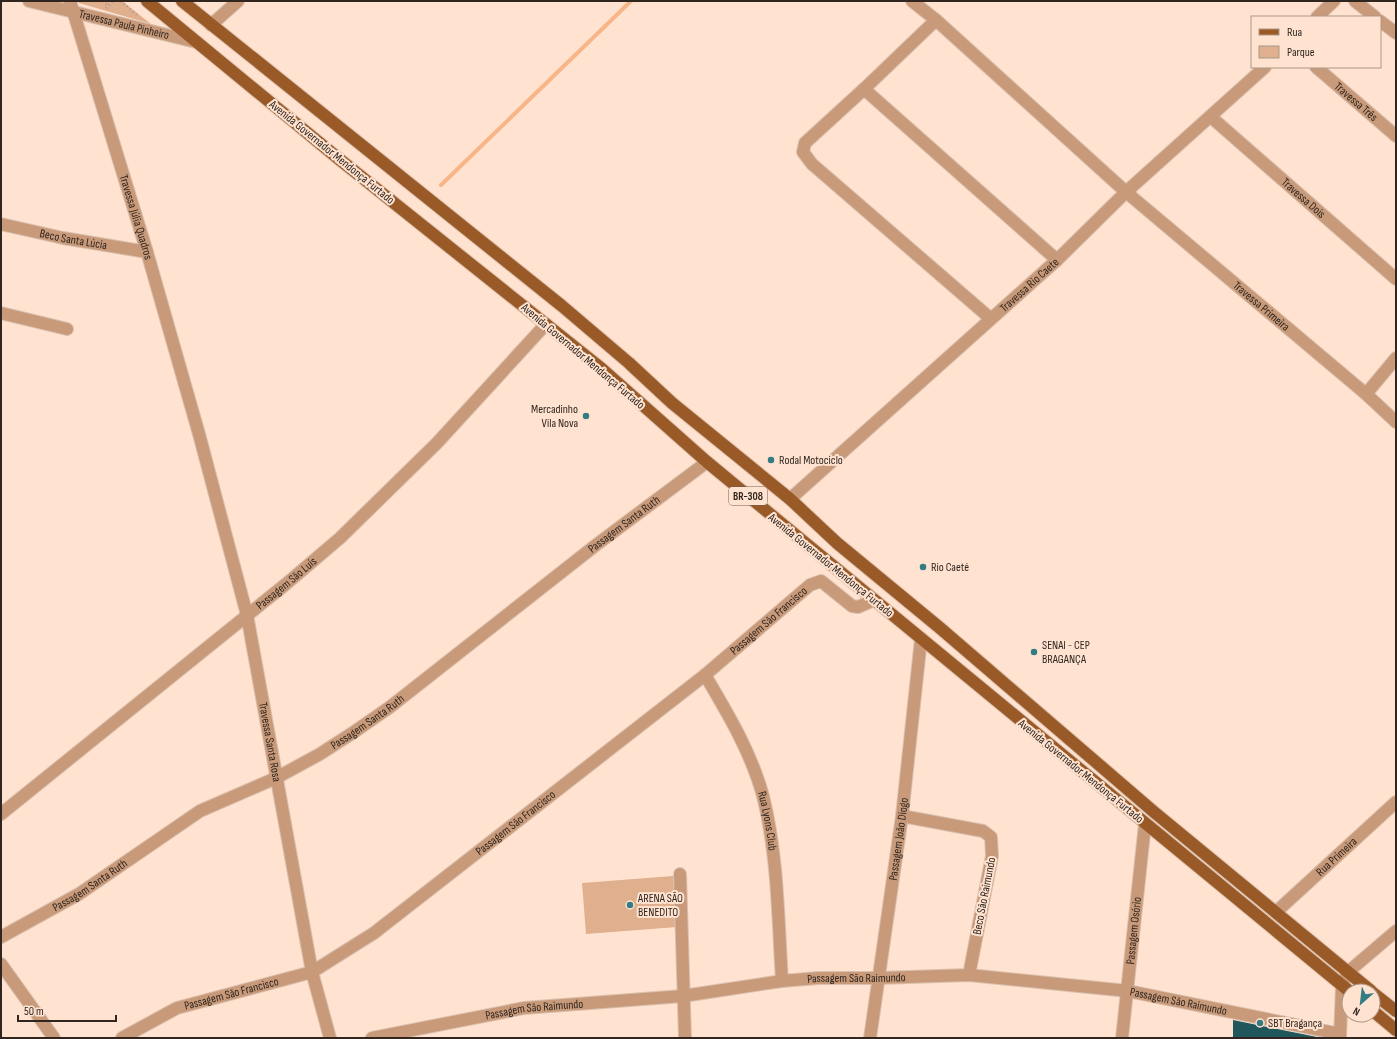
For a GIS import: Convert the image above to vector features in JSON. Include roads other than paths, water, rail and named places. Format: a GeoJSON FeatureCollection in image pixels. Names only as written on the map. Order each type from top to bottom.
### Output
{"type":"FeatureCollection","features":[{"type":"Feature","properties":{"kind":"main road","name":"Avenida Governador Mendonça Furtado"},"geometry":{"type":"LineString","coordinates":[[147,1],[339,160],[602,369],[707,462],[1341,984]]}},
{"type":"Feature","properties":{"kind":"main road","name":"Avenida Governador Mendonça Furtado"},"geometry":{"type":"LineString","coordinates":[[182,1],[509,263],[629,362],[678,408],[790,499],[837,543],[929,618],[1154,812],[1361,983]]}},
{"type":"Feature","properties":{"kind":"main road","name":"Avenida Governador Mendonça Furtado"},"geometry":{"type":"LineString","coordinates":[[1381,999],[1396,1011]]}},
{"type":"Feature","properties":{"kind":"main road"},"geometry":{"type":"LineString","coordinates":[[1381,1018],[1396,1030]]}},
{"type":"Feature","properties":{"kind":"street","name":"Travessa Paula Pinheiro"},"geometry":{"type":"LineString","coordinates":[[29,1],[196,42]]}},
{"type":"Feature","properties":{"kind":"street","name":"Travessa Júlia Quadros"},"geometry":{"type":"LineString","coordinates":[[70,1],[147,252],[203,446]]}},
{"type":"Feature","properties":{"kind":"street"},"geometry":{"type":"LineString","coordinates":[[211,25],[238,1]]}},
{"type":"Feature","properties":{"kind":"street","name":"Travessa Primeira"},"geometry":{"type":"LineString","coordinates":[[912,1],[936,20],[1126,192],[1366,394],[1396,422]]}},
{"type":"Feature","properties":{"kind":"street"},"geometry":{"type":"LineString","coordinates":[[1318,16],[1334,1]]}},
{"type":"Feature","properties":{"kind":"street"},"geometry":{"type":"LineString","coordinates":[[1355,1],[1374,16]]}},
{"type":"Feature","properties":{"kind":"street"},"geometry":{"type":"LineString","coordinates":[[936,20],[805,143],[802,152],[804,156],[990,318]]}},
{"type":"Feature","properties":{"kind":"street"},"geometry":{"type":"LineString","coordinates":[[1381,22],[1396,33]]}},
{"type":"Feature","properties":{"kind":"street","name":"Travessa Rio Caete"},"geometry":{"type":"LineString","coordinates":[[790,499],[990,318],[1057,260],[1126,192],[1211,117],[1263,68]]}},
{"type":"Feature","properties":{"kind":"street","name":"Travessa Três"},"geometry":{"type":"LineString","coordinates":[[1317,68],[1396,136]]}},
{"type":"Feature","properties":{"kind":"street"},"geometry":{"type":"LineString","coordinates":[[864,89],[1057,260]]}},
{"type":"Feature","properties":{"kind":"street","name":"Travessa Dois"},"geometry":{"type":"LineString","coordinates":[[1211,117],[1396,279]]}},
{"type":"Feature","properties":{"kind":"street","name":"Beco Santa Lúcia"},"geometry":{"type":"LineString","coordinates":[[1,224],[63,238],[147,252]]}},
{"type":"Feature","properties":{"kind":"street"},"geometry":{"type":"LineString","coordinates":[[1,313],[67,328]]}},
{"type":"Feature","properties":{"kind":"street","name":"Passagem São Luís"},"geometry":{"type":"LineString","coordinates":[[1,814],[286,584],[328,548],[388,492],[473,406],[546,324]]}},
{"type":"Feature","properties":{"kind":"street"},"geometry":{"type":"LineString","coordinates":[[1366,394],[1396,358]]}},
{"type":"Feature","properties":{"kind":"street","name":"Travessa Santa Rosa"},"geometry":{"type":"LineString","coordinates":[[203,446],[247,615],[312,972],[330,1038]]}},
{"type":"Feature","properties":{"kind":"street","name":"Passagem Santa Ruth"},"geometry":{"type":"LineString","coordinates":[[1,937],[44,915],[79,894],[200,810],[276,778],[320,754],[390,707],[596,545],[707,462]]}},
{"type":"Feature","properties":{"kind":"street","name":"Passagem São Francisco"},"geometry":{"type":"LineString","coordinates":[[122,1038],[177,1008],[312,972],[374,933],[705,675],[815,582],[825,583],[852,606],[858,607],[874,600]]}},
{"type":"Feature","properties":{"kind":"street","name":"Passagem João Diogo"},"geometry":{"type":"LineString","coordinates":[[870,1038],[902,816],[921,639]]}},
{"type":"Feature","properties":{"kind":"street","name":"Rua Lyons Club"},"geometry":{"type":"LineString","coordinates":[[705,675],[741,739],[763,796],[773,849],[782,981]]}},
{"type":"Feature","properties":{"kind":"street","name":"Rua Primeira"},"geometry":{"type":"LineString","coordinates":[[1276,912],[1396,802]]}},
{"type":"Feature","properties":{"kind":"street","name":"Beco São Raimundo"},"geometry":{"type":"LineString","coordinates":[[902,816],[983,832],[991,838],[992,856],[969,975]]}},
{"type":"Feature","properties":{"kind":"street","name":"Passagem Osório"},"geometry":{"type":"LineString","coordinates":[[1122,1038],[1145,824]]}},
{"type":"Feature","properties":{"kind":"street"},"geometry":{"type":"LineString","coordinates":[[680,874],[685,1038]]}},
{"type":"Feature","properties":{"kind":"street"},"geometry":{"type":"LineString","coordinates":[[1347,983],[1348,972],[1396,931]]}},
{"type":"Feature","properties":{"kind":"street"},"geometry":{"type":"LineString","coordinates":[[1,964],[54,1038]]}},
{"type":"Feature","properties":{"kind":"street","name":"Passagem São Raimundo"},"geometry":{"type":"LineString","coordinates":[[372,1038],[524,1008],[684,996],[782,981],[818,978],[969,975],[1128,991],[1340,1036]]}},
{"type":"Feature","properties":{"kind":"street"},"geometry":{"type":"LineString","coordinates":[[1340,1036],[1342,1023]]}},
{"type":"Feature","properties":{"kind":"waterway"},"geometry":{"type":"LineString","coordinates":[[441,185],[631,1]]}},
{"type":"Feature","properties":{"kind":"place","name":"Mercadinho Vila Nova"},"geometry":{"type":"Point","coordinates":[586,416]}},
{"type":"Feature","properties":{"kind":"place","name":"Rodal Motociclo"},"geometry":{"type":"Point","coordinates":[771,460]}},
{"type":"Feature","properties":{"kind":"place","name":"Rio Caeté"},"geometry":{"type":"Point","coordinates":[923,567]}},
{"type":"Feature","properties":{"kind":"place","name":"SENAI - CEP BRAGANÇA"},"geometry":{"type":"Point","coordinates":[1034,652]}},
{"type":"Feature","properties":{"kind":"place","name":"ARENA SÃO BENEDITO"},"geometry":{"type":"Point","coordinates":[630,905]}},
{"type":"Feature","properties":{"kind":"place","name":"SBT Bragança"},"geometry":{"type":"Point","coordinates":[1260,1023]}}]}
